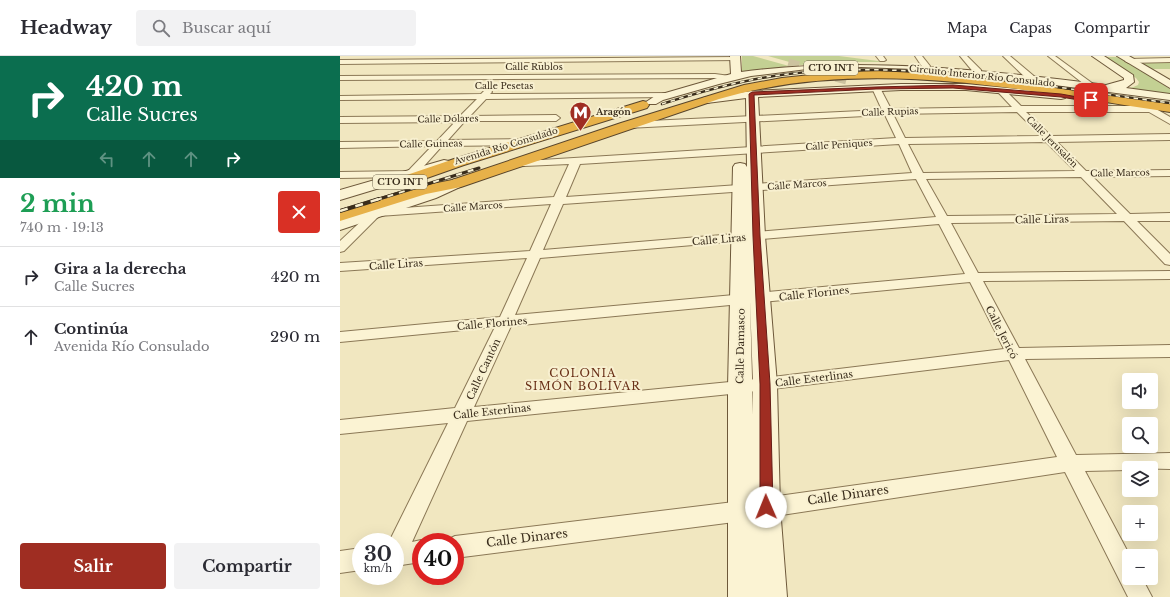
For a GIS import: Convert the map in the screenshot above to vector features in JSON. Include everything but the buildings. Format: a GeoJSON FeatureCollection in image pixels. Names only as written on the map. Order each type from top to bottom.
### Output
{"type":"FeatureCollection","features":[{"type":"Feature","properties":{"kind":"highway","name":"Circuito Interior Río Consulado"},"geometry":{"type":"LineString","coordinates":[[652,102],[749,78],[823,68],[867,67],[912,68],[1170,98]]}},
{"type":"Feature","properties":{"kind":"highway","name":"Circuito Interior Río Consulado"},"geometry":{"type":"LineString","coordinates":[[702,101],[764,84],[820,76],[855,74],[911,75],[1092,92],[1170,108]]}},
{"type":"Feature","properties":{"kind":"highway"},"geometry":{"type":"LineString","coordinates":[[1014,79],[1032,79],[1053,84]]}},
{"type":"Feature","properties":{"kind":"highway"},"geometry":{"type":"LineString","coordinates":[[1061,96],[1092,92]]}},
{"type":"Feature","properties":{"kind":"highway","name":"Avenida Río Consulado"},"geometry":{"type":"LineString","coordinates":[[455,184],[702,101]]}},
{"type":"Feature","properties":{"kind":"highway","name":"Avenida Río Consulado"},"geometry":{"type":"LineString","coordinates":[[458,162],[652,102]]}},
{"type":"Feature","properties":{"kind":"highway","name":"CTO INT"},"geometry":{"type":"LineString","coordinates":[[340,201],[439,170],[458,162]]}},
{"type":"Feature","properties":{"kind":"highway","name":"CTO INT"},"geometry":{"type":"LineString","coordinates":[[340,216],[423,190],[455,184]]}},
{"type":"Feature","properties":{"kind":"main road"},"geometry":{"type":"LineString","coordinates":[[851,56],[881,58],[926,66]]}},
{"type":"Feature","properties":{"kind":"main road"},"geometry":{"type":"LineString","coordinates":[[1097,56],[1129,77],[1129,82],[1126,84],[1105,88]]}},
{"type":"Feature","properties":{"kind":"main road","name":"Calle Damasco"},"geometry":{"type":"LineString","coordinates":[[735,58],[738,86],[747,119],[746,151],[749,236],[750,299],[740,387],[744,597]]}},
{"type":"Feature","properties":{"kind":"main road"},"geometry":{"type":"LineString","coordinates":[[1125,58],[1170,85]]}},
{"type":"Feature","properties":{"kind":"main road"},"geometry":{"type":"LineString","coordinates":[[776,60],[788,64]]}},
{"type":"Feature","properties":{"kind":"main road","name":"Avenida Río Consulado"},"geometry":{"type":"LineString","coordinates":[[652,102],[668,95],[738,86],[781,69],[826,65],[877,64],[926,66],[978,72],[1032,79],[1092,92],[1105,88],[1170,98]]}},
{"type":"Feature","properties":{"kind":"main road"},"geometry":{"type":"LineString","coordinates":[[851,80],[949,82],[1061,96]]}},
{"type":"Feature","properties":{"kind":"main road","name":"CTO INT"},"geometry":{"type":"LineString","coordinates":[[702,101],[738,86],[876,88],[953,87],[1061,96],[1170,111]]}},
{"type":"Feature","properties":{"kind":"main road","name":"Avenida Río Consulado"},"geometry":{"type":"LineString","coordinates":[[340,195],[433,167],[458,162]]}},
{"type":"Feature","properties":{"kind":"main road","name":"Avenida Río Consulado"},"geometry":{"type":"LineString","coordinates":[[340,225],[431,195],[455,184]]}},
{"type":"Feature","properties":{"kind":"main road","name":"Calle Damasco"},"geometry":{"type":"LineString","coordinates":[[750,299],[765,384],[766,507],[772,597]]}},
{"type":"Feature","properties":{"kind":"street"},"geometry":{"type":"LineString","coordinates":[[918,56],[926,66]]}},
{"type":"Feature","properties":{"kind":"street"},"geometry":{"type":"LineString","coordinates":[[963,56],[978,72]]}},
{"type":"Feature","properties":{"kind":"street"},"geometry":{"type":"LineString","coordinates":[[1006,56],[1032,79]]}},
{"type":"Feature","properties":{"kind":"street"},"geometry":{"type":"LineString","coordinates":[[1051,56],[1092,92]]}},
{"type":"Feature","properties":{"kind":"street"},"geometry":{"type":"LineString","coordinates":[[340,62],[519,58],[735,58]]}},
{"type":"Feature","properties":{"kind":"street"},"geometry":{"type":"LineString","coordinates":[[340,175],[411,174],[519,58]]}},
{"type":"Feature","properties":{"kind":"street"},"geometry":{"type":"LineString","coordinates":[[1125,58],[1170,60]]}},
{"type":"Feature","properties":{"kind":"street"},"geometry":{"type":"LineString","coordinates":[[1146,71],[1164,70]]}},
{"type":"Feature","properties":{"kind":"street","name":"Calle Rublos"},"geometry":{"type":"LineString","coordinates":[[340,78],[717,76],[738,86]]}},
{"type":"Feature","properties":{"kind":"street"},"geometry":{"type":"LineString","coordinates":[[378,98],[405,78]]}},
{"type":"Feature","properties":{"kind":"street","name":"Calle Jericó"},"geometry":{"type":"LineString","coordinates":[[876,88],[919,176],[974,277],[1122,562]]}},
{"type":"Feature","properties":{"kind":"street","name":"Calle Jerusalén"},"geometry":{"type":"LineString","coordinates":[[1001,91],[1170,261]]}},
{"type":"Feature","properties":{"kind":"street","name":"Calle Pesetas"},"geometry":{"type":"LineString","coordinates":[[340,98],[668,95]]}},
{"type":"Feature","properties":{"kind":"street","name":"Calle Rupias"},"geometry":{"type":"LineString","coordinates":[[628,125],[887,112],[1019,109],[1151,109]]}},
{"type":"Feature","properties":{"kind":"street"},"geometry":{"type":"LineString","coordinates":[[1151,109],[1170,121]]}},
{"type":"Feature","properties":{"kind":"street","name":"Calle Dólares"},"geometry":{"type":"LineString","coordinates":[[340,120],[556,118]]}},
{"type":"Feature","properties":{"kind":"street","name":"Calle Peniques"},"geometry":{"type":"LineString","coordinates":[[509,165],[901,141],[1170,137]]}},
{"type":"Feature","properties":{"kind":"street","name":"Calle Guineas"},"geometry":{"type":"LineString","coordinates":[[340,145],[521,142]]}},
{"type":"Feature","properties":{"kind":"street","name":"Calle Cantón"},"geometry":{"type":"LineString","coordinates":[[404,535],[505,322],[559,202],[576,160]]}},
{"type":"Feature","properties":{"kind":"street","name":"Calle Marcos"},"geometry":{"type":"LineString","coordinates":[[376,213],[559,202],[919,176],[1170,173]]}},
{"type":"Feature","properties":{"kind":"street"},"geometry":{"type":"LineString","coordinates":[[340,248],[376,213]]}},
{"type":"Feature","properties":{"kind":"street","name":"Calle Liras"},"geometry":{"type":"LineString","coordinates":[[340,267],[536,254],[943,220],[1170,217]]}},
{"type":"Feature","properties":{"kind":"street","name":"Calle Florines"},"geometry":{"type":"LineString","coordinates":[[340,337],[974,277],[1170,275]]}},
{"type":"Feature","properties":{"kind":"street","name":"Calle Esterlinas"},"geometry":{"type":"LineString","coordinates":[[340,427],[740,387],[1013,354],[1170,351]]}},
{"type":"Feature","properties":{"kind":"street","name":"Calle Dinares"},"geometry":{"type":"LineString","coordinates":[[464,546],[742,511],[1070,463],[1170,460]]}},
{"type":"Feature","properties":{"kind":"street"},"geometry":{"type":"LineString","coordinates":[[340,562],[352,560]]}},
{"type":"Feature","properties":{"kind":"street","name":"Calle Jericó"},"geometry":{"type":"LineString","coordinates":[[1134,585],[1140,597]]}},
{"type":"Feature","properties":{"kind":"green space"},"geometry":{"type":"Polygon","coordinates":[[[742,56],[753,56],[789,66],[742,73],[742,56]]]}},
{"type":"Feature","properties":{"kind":"green space"},"geometry":{"type":"Polygon","coordinates":[[[768,56],[839,56],[886,62],[838,62],[800,65],[768,56]]]}},
{"type":"Feature","properties":{"kind":"green space"},"geometry":{"type":"Polygon","coordinates":[[[1104,57],[1121,58],[1170,89],[1170,95],[1129,89],[1138,85],[1139,82],[1136,78],[1104,57]]]}},
{"type":"Feature","properties":{"kind":"green space"},"geometry":{"type":"Polygon","coordinates":[[[1170,62],[1170,69],[1149,69],[1139,63],[1170,62]]]}},
{"type":"Feature","properties":{"kind":"tunnel"},"geometry":{"type":"LineString","coordinates":[[788,64],[851,80]]}},
{"type":"Feature","properties":{"kind":"railway"},"geometry":{"type":"LineString","coordinates":[[662,104],[724,86],[756,79],[788,74],[836,70],[932,72],[1028,83],[1170,103]]}},
{"type":"Feature","properties":{"kind":"railway"},"geometry":{"type":"LineString","coordinates":[[376,200],[479,168]]}},
{"type":"Feature","properties":{"kind":"railway"},"geometry":{"type":"LineString","coordinates":[[340,211],[379,199]]}},
{"type":"Feature","properties":{"kind":"place","name":"Aragón"},"geometry":{"type":"Point","coordinates":[580,132]}},
{"type":"Feature","properties":{"kind":"district","name":"COLONIA SIMÓN BOLÍVAR"},"geometry":{"type":"Point","coordinates":[583,379]}},
{"type":"Feature","properties":{"kind":"route"},"geometry":{"type":"LineString","coordinates":[[766,507],[765,384],[756,236],[752,94],[901,87],[953,87],[1091,100]]}}]}
